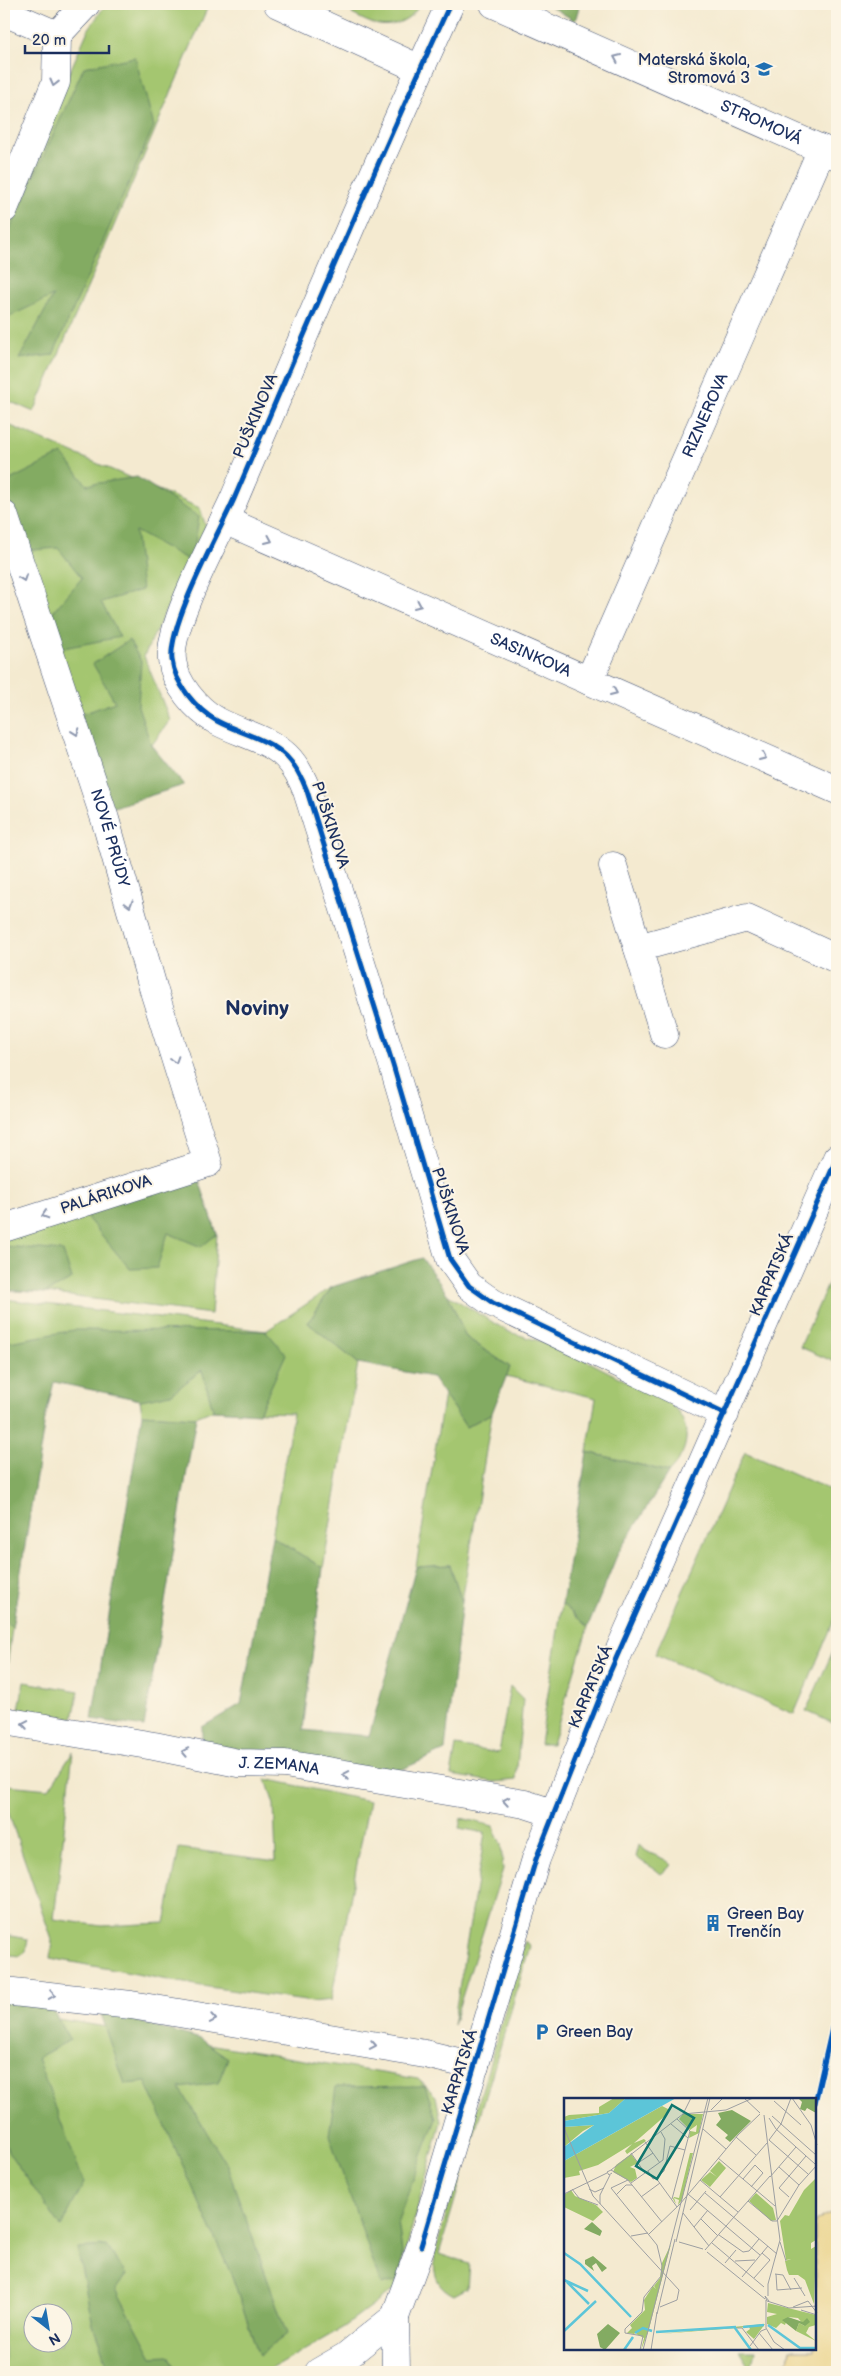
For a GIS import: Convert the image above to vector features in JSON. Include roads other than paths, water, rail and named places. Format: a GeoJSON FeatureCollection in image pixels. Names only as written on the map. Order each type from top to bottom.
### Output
{"type":"FeatureCollection","features":[{"type":"Feature","properties":{"kind":"street"},"geometry":{"type":"LineString","coordinates":[[4,209],[56,82],[57,35],[86,4]]}},
{"type":"Feature","properties":{"kind":"street"},"geometry":{"type":"LineString","coordinates":[[278,4],[420,69]]}},
{"type":"Feature","properties":{"kind":"street","name":"PUŠKINOVA"},"geometry":{"type":"LineString","coordinates":[[450,4],[224,520],[179,618],[172,660],[179,683],[192,701],[215,720],[270,745],[286,756],[298,770],[307,790],[390,1055],[450,1259],[469,1286],[493,1303],[726,1414]]}},
{"type":"Feature","properties":{"kind":"street","name":"STROMOVÁ"},"geometry":{"type":"LineString","coordinates":[[494,4],[830,153]]}},
{"type":"Feature","properties":{"kind":"street"},"geometry":{"type":"LineString","coordinates":[[4,12],[57,35]]}},
{"type":"Feature","properties":{"kind":"street","name":"RIZNEROVA"},"geometry":{"type":"LineString","coordinates":[[589,681],[830,153]]}},
{"type":"Feature","properties":{"kind":"street","name":"NOVÉ PRÚDY"},"geometry":{"type":"LineString","coordinates":[[4,515],[105,819],[154,991],[208,1162]]}},
{"type":"Feature","properties":{"kind":"street","name":"SASINKOVA"},"geometry":{"type":"LineString","coordinates":[[224,520],[837,790]]}},
{"type":"Feature","properties":{"kind":"street"},"geometry":{"type":"LineString","coordinates":[[613,866],[664,1034]]}},
{"type":"Feature","properties":{"kind":"street"},"geometry":{"type":"LineString","coordinates":[[638,948],[747,918],[837,959]]}},
{"type":"Feature","properties":{"kind":"street","name":"KARPATSKÁ"},"geometry":{"type":"LineString","coordinates":[[395,2317],[421,2246],[536,1859],[553,1814],[610,1672],[726,1414],[837,1158]]}},
{"type":"Feature","properties":{"kind":"street","name":"PALÁRIKOVA"},"geometry":{"type":"LineString","coordinates":[[4,1228],[208,1162]]}},
{"type":"Feature","properties":{"kind":"street","name":"J. ZEMANA"},"geometry":{"type":"LineString","coordinates":[[4,1721],[154,1746],[238,1763],[284,1764],[516,1802],[553,1814]]}},
{"type":"Feature","properties":{"kind":"street"},"geometry":{"type":"LineString","coordinates":[[4,1991],[42,1993],[137,2006],[416,2052],[475,2066]]}},
{"type":"Feature","properties":{"kind":"street"},"geometry":{"type":"LineString","coordinates":[[318,2372],[345,2357],[395,2317]]}},
{"type":"Feature","properties":{"kind":"street"},"geometry":{"type":"LineString","coordinates":[[395,2317],[396,2372]]}},
{"type":"Feature","properties":{"kind":"place","name":"Materská škola, Stromová 3"},"geometry":{"type":"Point","coordinates":[764,69]}},
{"type":"Feature","properties":{"kind":"place","name":"Green Bay Trenčín"},"geometry":{"type":"Point","coordinates":[713,1923]}},
{"type":"Feature","properties":{"kind":"place","name":"Green Bay"},"geometry":{"type":"Point","coordinates":[542,2032]}},
{"type":"Feature","properties":{"kind":"district","name":"Noviny"},"geometry":{"type":"Point","coordinates":[257,1008]}}]}
